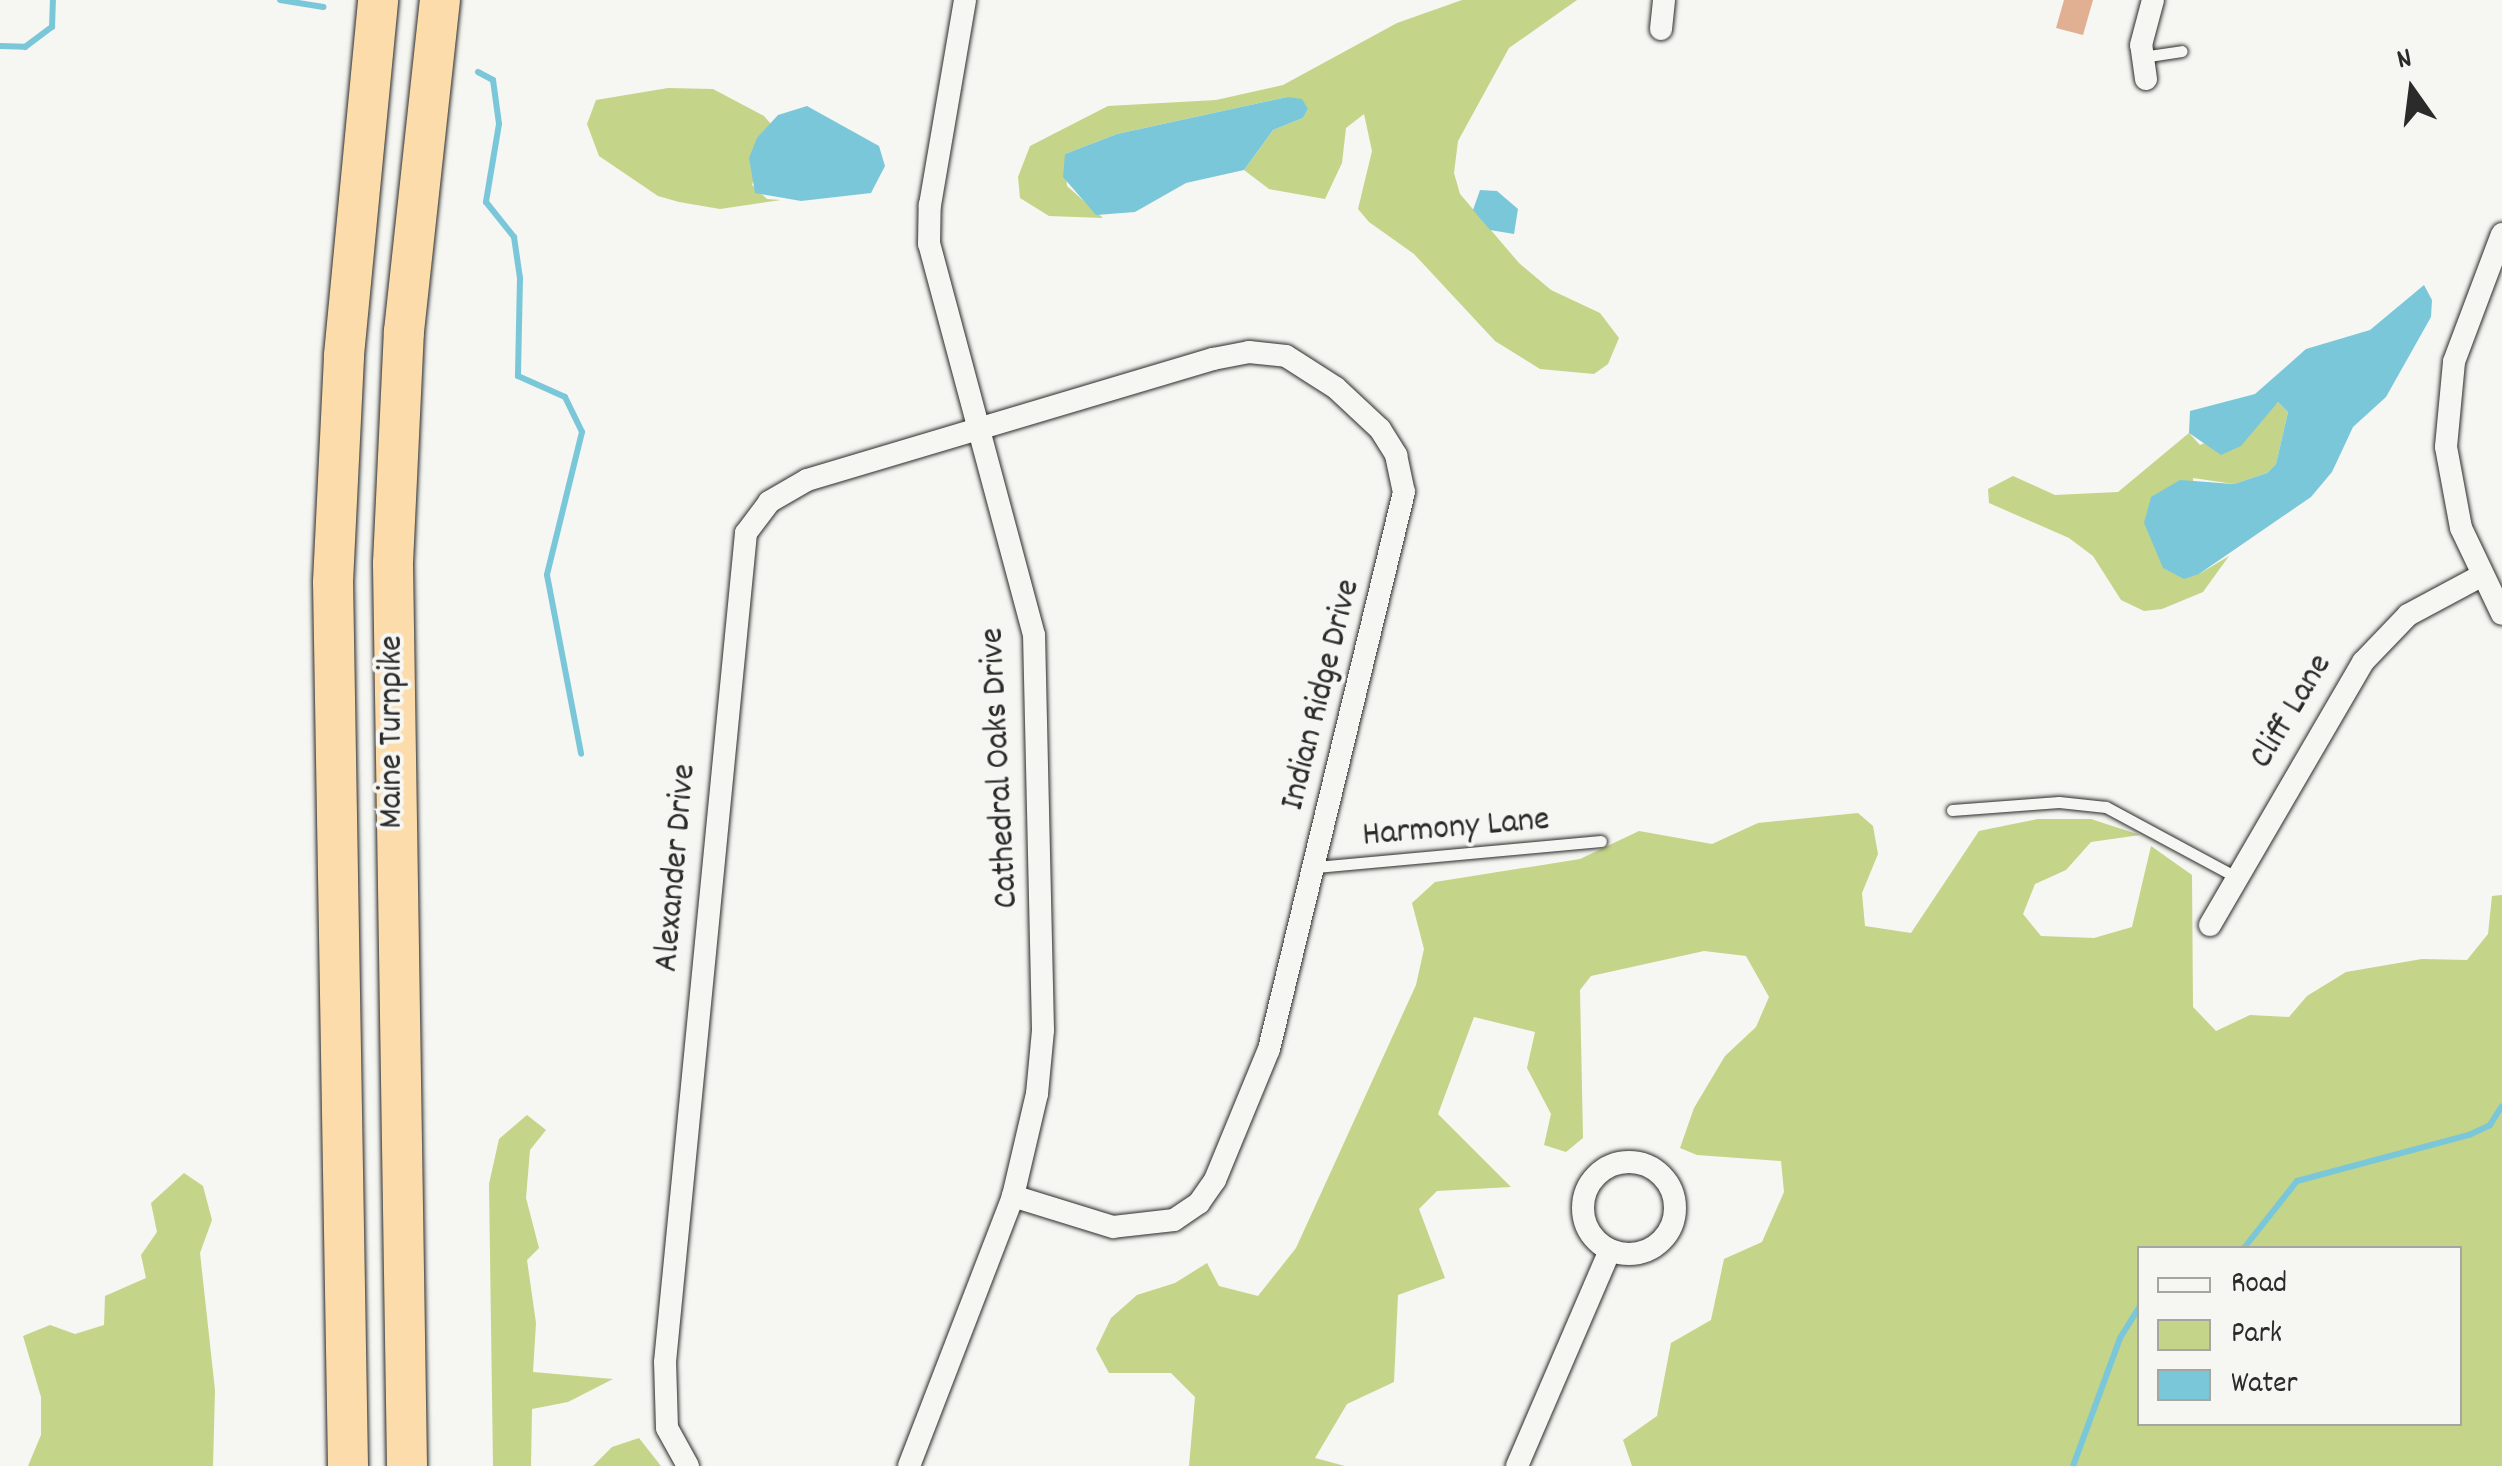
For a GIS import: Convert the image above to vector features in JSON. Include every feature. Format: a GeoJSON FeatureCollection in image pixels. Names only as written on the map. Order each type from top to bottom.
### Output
{"type":"FeatureCollection","features":[{"type":"Feature","properties":{"kind":"highway","name":"Maine Turnpike"},"geometry":{"type":"LineString","coordinates":[[348,1466],[332,582],[353,241],[378,0]]}},
{"type":"Feature","properties":{"kind":"highway","name":"Maine Turnpike"},"geometry":{"type":"LineString","coordinates":[[406,1466],[393,563],[404,331],[440,0]]}},
{"type":"Feature","properties":{"kind":"street","name":"Cathedral Oaks Drive"},"geometry":{"type":"LineString","coordinates":[[909,1466],[1013,1196],[1036,1094],[1043,1030],[1040,719],[1029,611],[942,306],[928,227],[965,0]]}},
{"type":"Feature","properties":{"kind":"street"},"geometry":{"type":"LineString","coordinates":[[1661,29],[1664,0]]}},
{"type":"Feature","properties":{"kind":"street"},"geometry":{"type":"LineString","coordinates":[[2144,68],[2153,0]]}},
{"type":"Feature","properties":{"kind":"street"},"geometry":{"type":"LineString","coordinates":[[2501,238],[2454,362],[2446,418],[2450,476],[2479,576],[2502,614]]}},
{"type":"Feature","properties":{"kind":"street","name":"Indian Ridge Drive"},"geometry":{"type":"LineString","coordinates":[[980,431],[1248,352],[1297,361],[1380,428],[1400,467],[1402,510],[1269,1049],[1232,1143],[1199,1203],[1174,1220],[1130,1229],[1013,1196]]}},
{"type":"Feature","properties":{"kind":"street","name":"Alexander Drive"},"geometry":{"type":"LineString","coordinates":[[688,1466],[667,1428],[664,1387],[743,542],[763,508],[798,484],[980,431]]}},
{"type":"Feature","properties":{"kind":"street","name":"Cliff Lane"},"geometry":{"type":"LineString","coordinates":[[2210,925],[2372,650],[2408,615],[2479,576]]}},
{"type":"Feature","properties":{"kind":"street"},"geometry":{"type":"LineString","coordinates":[[1617,1164],[1647,1166],[1672,1192],[1672,1223],[1647,1250],[1610,1250],[1586,1222],[1588,1186],[1617,1164]]}},
{"type":"Feature","properties":{"kind":"street"},"geometry":{"type":"LineString","coordinates":[[1517,1466],[1610,1250]]}},
{"type":"Feature","properties":{"kind":"lane"},"geometry":{"type":"LineString","coordinates":[[2144,68],[2182,52]]}},
{"type":"Feature","properties":{"kind":"lane"},"geometry":{"type":"LineString","coordinates":[[1952,810],[2059,802],[2106,808],[2236,877]]}},
{"type":"Feature","properties":{"kind":"lane","name":"Harmony Lane"},"geometry":{"type":"LineString","coordinates":[[1316,867],[1600,841]]}},
{"type":"Feature","properties":{"kind":"green space"},"geometry":{"type":"Polygon","coordinates":[[[1462,0],[1577,0],[1509,48],[1458,141],[1454,173],[1460,194],[1519,263],[1551,290],[1600,313],[1619,338],[1608,364],[1594,374],[1540,369],[1495,341],[1414,254],[1369,222],[1358,209],[1372,151],[1364,114],[1346,128],[1342,163],[1325,199],[1269,189],[1244,170],[1273,130],[1303,118],[1308,109],[1287,97],[1117,134],[1065,154],[1067,186],[1103,218],[1049,216],[1020,198],[1018,177],[1030,146],[1108,106],[1216,100],[1283,85],[1397,23],[1462,0]]]}},
{"type":"Feature","properties":{"kind":"green space"},"geometry":{"type":"Polygon","coordinates":[[[668,88],[713,89],[764,116],[771,124],[752,185],[767,199],[781,200],[720,209],[679,202],[658,196],[599,156],[587,124],[596,100],[668,88]]]}},
{"type":"Feature","properties":{"kind":"green space"},"geometry":{"type":"Polygon","coordinates":[[[2278,402],[2288,412],[2276,464],[2267,473],[2234,484],[2193,478],[2199,574],[2229,556],[2203,592],[2162,609],[2144,611],[2121,600],[2093,556],[2069,538],[1989,503],[1988,489],[2013,476],[2055,495],[2118,492],[2189,433],[2200,445],[2258,421],[2278,402]]]}},
{"type":"Feature","properties":{"kind":"green space"},"geometry":{"type":"Polygon","coordinates":[[[1858,813],[1873,826],[1878,854],[1862,893],[1865,926],[1911,933],[1979,831],[2038,819],[2091,819],[2140,835],[2091,842],[2066,870],[2035,884],[2023,914],[2041,936],[2094,938],[2132,927],[2151,846],[2192,875],[2193,1007],[2216,1031],[2250,1015],[2289,1017],[2307,996],[2346,972],[2422,959],[2467,960],[2488,934],[2492,896],[2502,895],[2502,1466],[1632,1466],[1623,1440],[1657,1416],[1671,1343],[1711,1320],[1724,1259],[1762,1242],[1784,1192],[1781,1161],[1697,1155],[1680,1148],[1694,1108],[1725,1056],[1756,1027],[1769,997],[1746,956],[1704,951],[1591,976],[1580,990],[1583,1138],[1566,1152],[1544,1145],[1551,1114],[1527,1068],[1535,1032],[1474,1017],[1438,1114],[1511,1187],[1437,1191],[1419,1209],[1445,1278],[1398,1295],[1394,1382],[1347,1404],[1315,1458],[1345,1466],[1189,1466],[1195,1397],[1171,1373],[1109,1373],[1096,1349],[1111,1318],[1137,1295],[1175,1283],[1207,1263],[1219,1286],[1258,1296],[1296,1248],[1416,985],[1424,949],[1412,903],[1435,882],[1580,859],[1639,831],[1712,844],[1758,823],[1858,813]]]}},
{"type":"Feature","properties":{"kind":"green space"},"geometry":{"type":"Polygon","coordinates":[[[527,1115],[546,1130],[530,1150],[526,1198],[539,1248],[527,1260],[536,1323],[533,1372],[613,1379],[568,1402],[532,1409],[531,1466],[493,1466],[489,1184],[499,1139],[527,1115]]]}},
{"type":"Feature","properties":{"kind":"green space"},"geometry":{"type":"Polygon","coordinates":[[[184,1173],[203,1186],[212,1220],[200,1253],[215,1390],[213,1466],[28,1466],[41,1435],[41,1397],[23,1336],[50,1325],[75,1334],[104,1325],[105,1296],[146,1278],[141,1255],[157,1232],[151,1203],[184,1173]]]}},
{"type":"Feature","properties":{"kind":"green space"},"geometry":{"type":"Polygon","coordinates":[[[639,1438],[661,1466],[593,1466],[612,1447],[639,1438]]]}},
{"type":"Feature","properties":{"kind":"water"},"geometry":{"type":"Polygon","coordinates":[[[1287,97],[1302,99],[1308,109],[1303,118],[1273,130],[1244,170],[1186,183],[1135,212],[1096,215],[1063,177],[1065,154],[1117,134],[1287,97]]]}},
{"type":"Feature","properties":{"kind":"water"},"geometry":{"type":"Polygon","coordinates":[[[807,106],[879,146],[885,166],[871,193],[801,201],[755,193],[749,158],[757,138],[778,115],[807,106]]]}},
{"type":"Feature","properties":{"kind":"water"},"geometry":{"type":"Polygon","coordinates":[[[1480,190],[1497,191],[1518,209],[1514,234],[1490,230],[1473,210],[1480,190]]]}},
{"type":"Feature","properties":{"kind":"water"},"geometry":{"type":"Polygon","coordinates":[[[2424,285],[2432,300],[2431,317],[2386,397],[2353,427],[2332,472],[2311,497],[2199,574],[2184,579],[2163,568],[2144,523],[2151,497],[2180,480],[2234,484],[2267,473],[2276,464],[2288,412],[2278,402],[2241,446],[2221,455],[2189,433],[2190,411],[2255,394],[2306,349],[2370,330],[2424,285]]]}},
{"type":"Feature","properties":{"kind":"building"},"geometry":{"type":"Polygon","coordinates":[[[2064,0],[2093,0],[2083,35],[2056,28],[2064,0]]]}},
{"type":"Feature","properties":{"kind":"waterway"},"geometry":{"type":"LineString","coordinates":[[0,46],[25,47],[52,27],[53,0]]}},
{"type":"Feature","properties":{"kind":"waterway"},"geometry":{"type":"LineString","coordinates":[[280,0],[323,7]]}},
{"type":"Feature","properties":{"kind":"waterway"},"geometry":{"type":"LineString","coordinates":[[478,72],[493,80],[499,124],[486,202],[514,237],[520,278],[518,376],[565,397],[582,432],[547,575],[581,754]]}},
{"type":"Feature","properties":{"kind":"waterway"},"geometry":{"type":"LineString","coordinates":[[2246,1246],[2297,1181],[2469,1135],[2490,1125],[2502,1106]]}},
{"type":"Feature","properties":{"kind":"waterway"},"geometry":{"type":"LineString","coordinates":[[2073,1466],[2120,1338],[2137,1311]]}}]}
